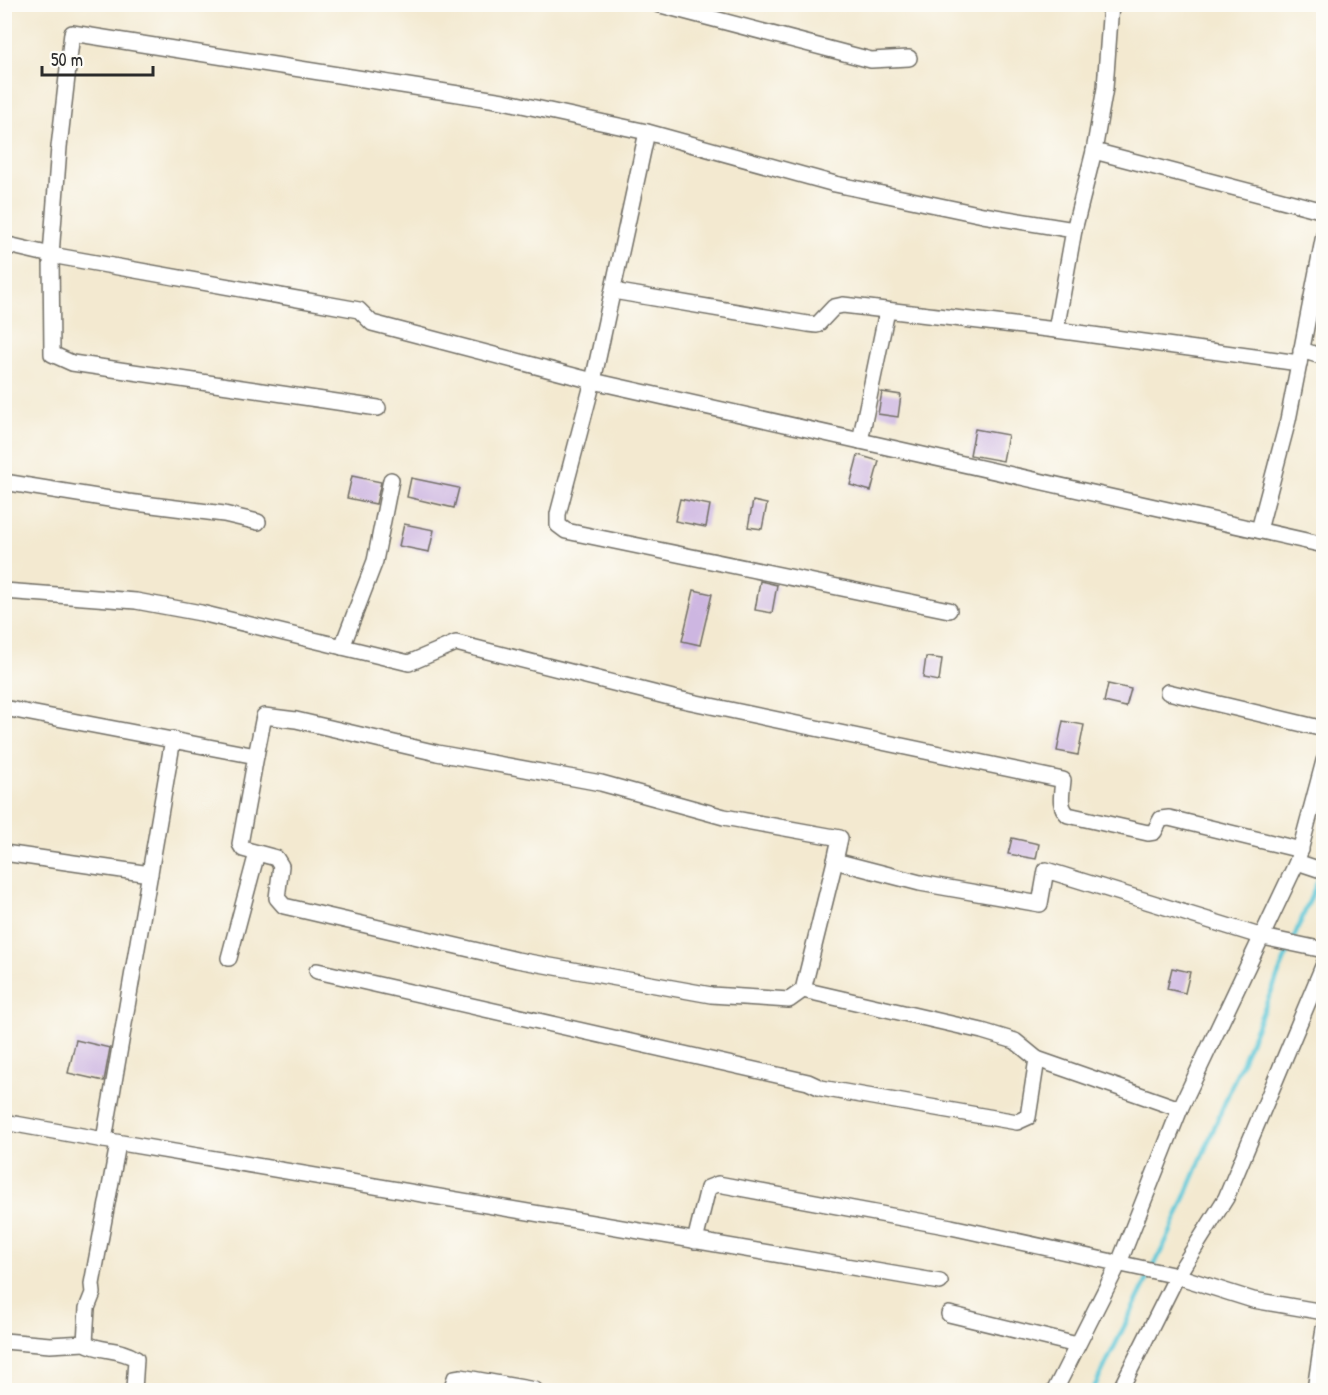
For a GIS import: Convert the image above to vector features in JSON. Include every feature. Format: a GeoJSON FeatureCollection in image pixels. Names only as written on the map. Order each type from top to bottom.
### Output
{"type":"FeatureCollection","features":[{"type":"Feature","properties":{"kind":"street"},"geometry":{"type":"LineString","coordinates":[[657,4],[871,60],[909,58]]}},
{"type":"Feature","properties":{"kind":"street"},"geometry":{"type":"LineString","coordinates":[[1056,330],[1074,230],[1094,152],[1106,88],[1111,4]]}},
{"type":"Feature","properties":{"kind":"street"},"geometry":{"type":"LineString","coordinates":[[378,408],[60,360],[52,354],[50,346],[51,255],[60,135],[72,33],[503,101],[647,132],[836,184],[983,215],[1074,230]]}},
{"type":"Feature","properties":{"kind":"street"},"geometry":{"type":"LineString","coordinates":[[647,132],[614,291],[558,514],[558,525],[566,531],[950,610]]}},
{"type":"Feature","properties":{"kind":"street"},"geometry":{"type":"LineString","coordinates":[[1094,152],[1323,212]]}},
{"type":"Feature","properties":{"kind":"street"},"geometry":{"type":"LineString","coordinates":[[1259,530],[1288,420],[1323,235]]}},
{"type":"Feature","properties":{"kind":"street"},"geometry":{"type":"LineString","coordinates":[[4,244],[51,255],[359,310],[372,323],[593,381],[1323,545]]}},
{"type":"Feature","properties":{"kind":"street"},"geometry":{"type":"LineString","coordinates":[[614,291],[817,325],[834,307],[843,305],[1300,357],[1323,357]]}},
{"type":"Feature","properties":{"kind":"street"},"geometry":{"type":"LineString","coordinates":[[861,441],[887,311]]}},
{"type":"Feature","properties":{"kind":"street"},"geometry":{"type":"LineString","coordinates":[[342,647],[375,561],[392,480]]}},
{"type":"Feature","properties":{"kind":"street"},"geometry":{"type":"LineString","coordinates":[[4,482],[224,514],[258,522]]}},
{"type":"Feature","properties":{"kind":"street"},"geometry":{"type":"LineString","coordinates":[[4,591],[136,601],[201,613],[409,663],[456,643],[673,698],[1063,780],[1061,803],[1062,809],[1068,814],[1148,833],[1154,832],[1161,819],[1169,819],[1299,856],[1319,870]]}},
{"type":"Feature","properties":{"kind":"street"},"geometry":{"type":"LineString","coordinates":[[1168,692],[1323,729]]}},
{"type":"Feature","properties":{"kind":"street"},"geometry":{"type":"LineString","coordinates":[[4,708],[256,756]]}},
{"type":"Feature","properties":{"kind":"street"},"geometry":{"type":"LineString","coordinates":[[264,717],[296,720],[437,753],[601,783],[724,817],[840,838],[803,990],[789,1000],[711,994],[517,960],[284,906],[277,898],[281,866],[279,861],[243,849],[240,844],[256,756],[264,717]]}},
{"type":"Feature","properties":{"kind":"street"},"geometry":{"type":"LineString","coordinates":[[85,1343],[87,1308],[93,1293],[92,1284],[111,1142],[150,874],[173,739]]}},
{"type":"Feature","properties":{"kind":"street"},"geometry":{"type":"LineString","coordinates":[[1054,1390],[1119,1263],[1180,1109],[1263,938],[1299,856],[1323,761]]}},
{"type":"Feature","properties":{"kind":"street"},"geometry":{"type":"LineString","coordinates":[[4,853],[150,874]]}},
{"type":"Feature","properties":{"kind":"street"},"geometry":{"type":"LineString","coordinates":[[230,958],[257,853]]}},
{"type":"Feature","properties":{"kind":"street"},"geometry":{"type":"LineString","coordinates":[[836,861],[920,883],[1040,904],[1046,870],[1263,938],[1323,950]]}},
{"type":"Feature","properties":{"kind":"street"},"geometry":{"type":"LineString","coordinates":[[1120,1390],[1177,1276],[1226,1198],[1323,964]]}},
{"type":"Feature","properties":{"kind":"street"},"geometry":{"type":"LineString","coordinates":[[317,970],[808,1082],[821,1088],[1017,1122],[1028,1117],[1037,1059]]}},
{"type":"Feature","properties":{"kind":"street"},"geometry":{"type":"LineString","coordinates":[[803,990],[982,1031],[1015,1041],[1037,1059],[1180,1109]]}},
{"type":"Feature","properties":{"kind":"street"},"geometry":{"type":"LineString","coordinates":[[4,1122],[940,1282]]}},
{"type":"Feature","properties":{"kind":"street"},"geometry":{"type":"LineString","coordinates":[[695,1241],[708,1188],[718,1184],[805,1198],[1119,1263],[1177,1276],[1253,1300],[1323,1312]]}},
{"type":"Feature","properties":{"kind":"street"},"geometry":{"type":"LineString","coordinates":[[950,1314],[1077,1345]]}},
{"type":"Feature","properties":{"kind":"street"},"geometry":{"type":"LineString","coordinates":[[1315,1390],[1323,1328]]}},
{"type":"Feature","properties":{"kind":"street"},"geometry":{"type":"LineString","coordinates":[[4,1341],[50,1345],[85,1343],[93,1347],[127,1353],[136,1359],[134,1390]]}},
{"type":"Feature","properties":{"kind":"street"},"geometry":{"type":"LineString","coordinates":[[452,1390],[454,1378],[461,1377],[535,1390]]}},
{"type":"Feature","properties":{"kind":"building"},"geometry":{"type":"Polygon","coordinates":[[[882,392],[901,395],[898,417],[878,414],[882,392]]]}},
{"type":"Feature","properties":{"kind":"building"},"geometry":{"type":"Polygon","coordinates":[[[975,429],[1008,435],[1003,461],[970,455],[975,429]]]}},
{"type":"Feature","properties":{"kind":"building"},"geometry":{"type":"Polygon","coordinates":[[[858,455],[879,461],[871,491],[850,485],[858,455]]]}},
{"type":"Feature","properties":{"kind":"building"},"geometry":{"type":"Polygon","coordinates":[[[352,476],[381,482],[376,504],[347,498],[352,476]]]}},
{"type":"Feature","properties":{"kind":"building"},"geometry":{"type":"Polygon","coordinates":[[[411,478],[459,488],[454,508],[407,497],[411,478]]]}},
{"type":"Feature","properties":{"kind":"building"},"geometry":{"type":"Polygon","coordinates":[[[680,499],[710,505],[706,527],[675,521],[680,499]]]}},
{"type":"Feature","properties":{"kind":"building"},"geometry":{"type":"Polygon","coordinates":[[[753,501],[767,504],[762,529],[748,527],[753,501]]]}},
{"type":"Feature","properties":{"kind":"building"},"geometry":{"type":"Polygon","coordinates":[[[404,524],[434,530],[429,552],[399,546],[404,524]]]}},
{"type":"Feature","properties":{"kind":"building"},"geometry":{"type":"Polygon","coordinates":[[[760,581],[777,585],[772,613],[755,610],[760,581]]]}},
{"type":"Feature","properties":{"kind":"building"},"geometry":{"type":"Polygon","coordinates":[[[694,590],[712,594],[700,645],[682,641],[694,590]]]}},
{"type":"Feature","properties":{"kind":"building"},"geometry":{"type":"Polygon","coordinates":[[[926,657],[942,659],[939,681],[923,678],[926,657]]]}},
{"type":"Feature","properties":{"kind":"building"},"geometry":{"type":"Polygon","coordinates":[[[1108,684],[1131,689],[1126,707],[1104,702],[1108,684]]]}},
{"type":"Feature","properties":{"kind":"building"},"geometry":{"type":"Polygon","coordinates":[[[1063,721],[1084,725],[1078,755],[1057,751],[1063,721]]]}},
{"type":"Feature","properties":{"kind":"building"},"geometry":{"type":"Polygon","coordinates":[[[1012,838],[1039,844],[1036,859],[1008,854],[1012,838]]]}},
{"type":"Feature","properties":{"kind":"building"},"geometry":{"type":"Polygon","coordinates":[[[1172,968],[1190,972],[1185,993],[1167,989],[1172,968]]]}},
{"type":"Feature","properties":{"kind":"building"},"geometry":{"type":"Polygon","coordinates":[[[76,1040],[110,1048],[104,1081],[68,1073],[76,1040]]]}},
{"type":"Feature","properties":{"kind":"waterway"},"geometry":{"type":"LineString","coordinates":[[1093,1390],[1170,1233],[1321,873]]}}]}
